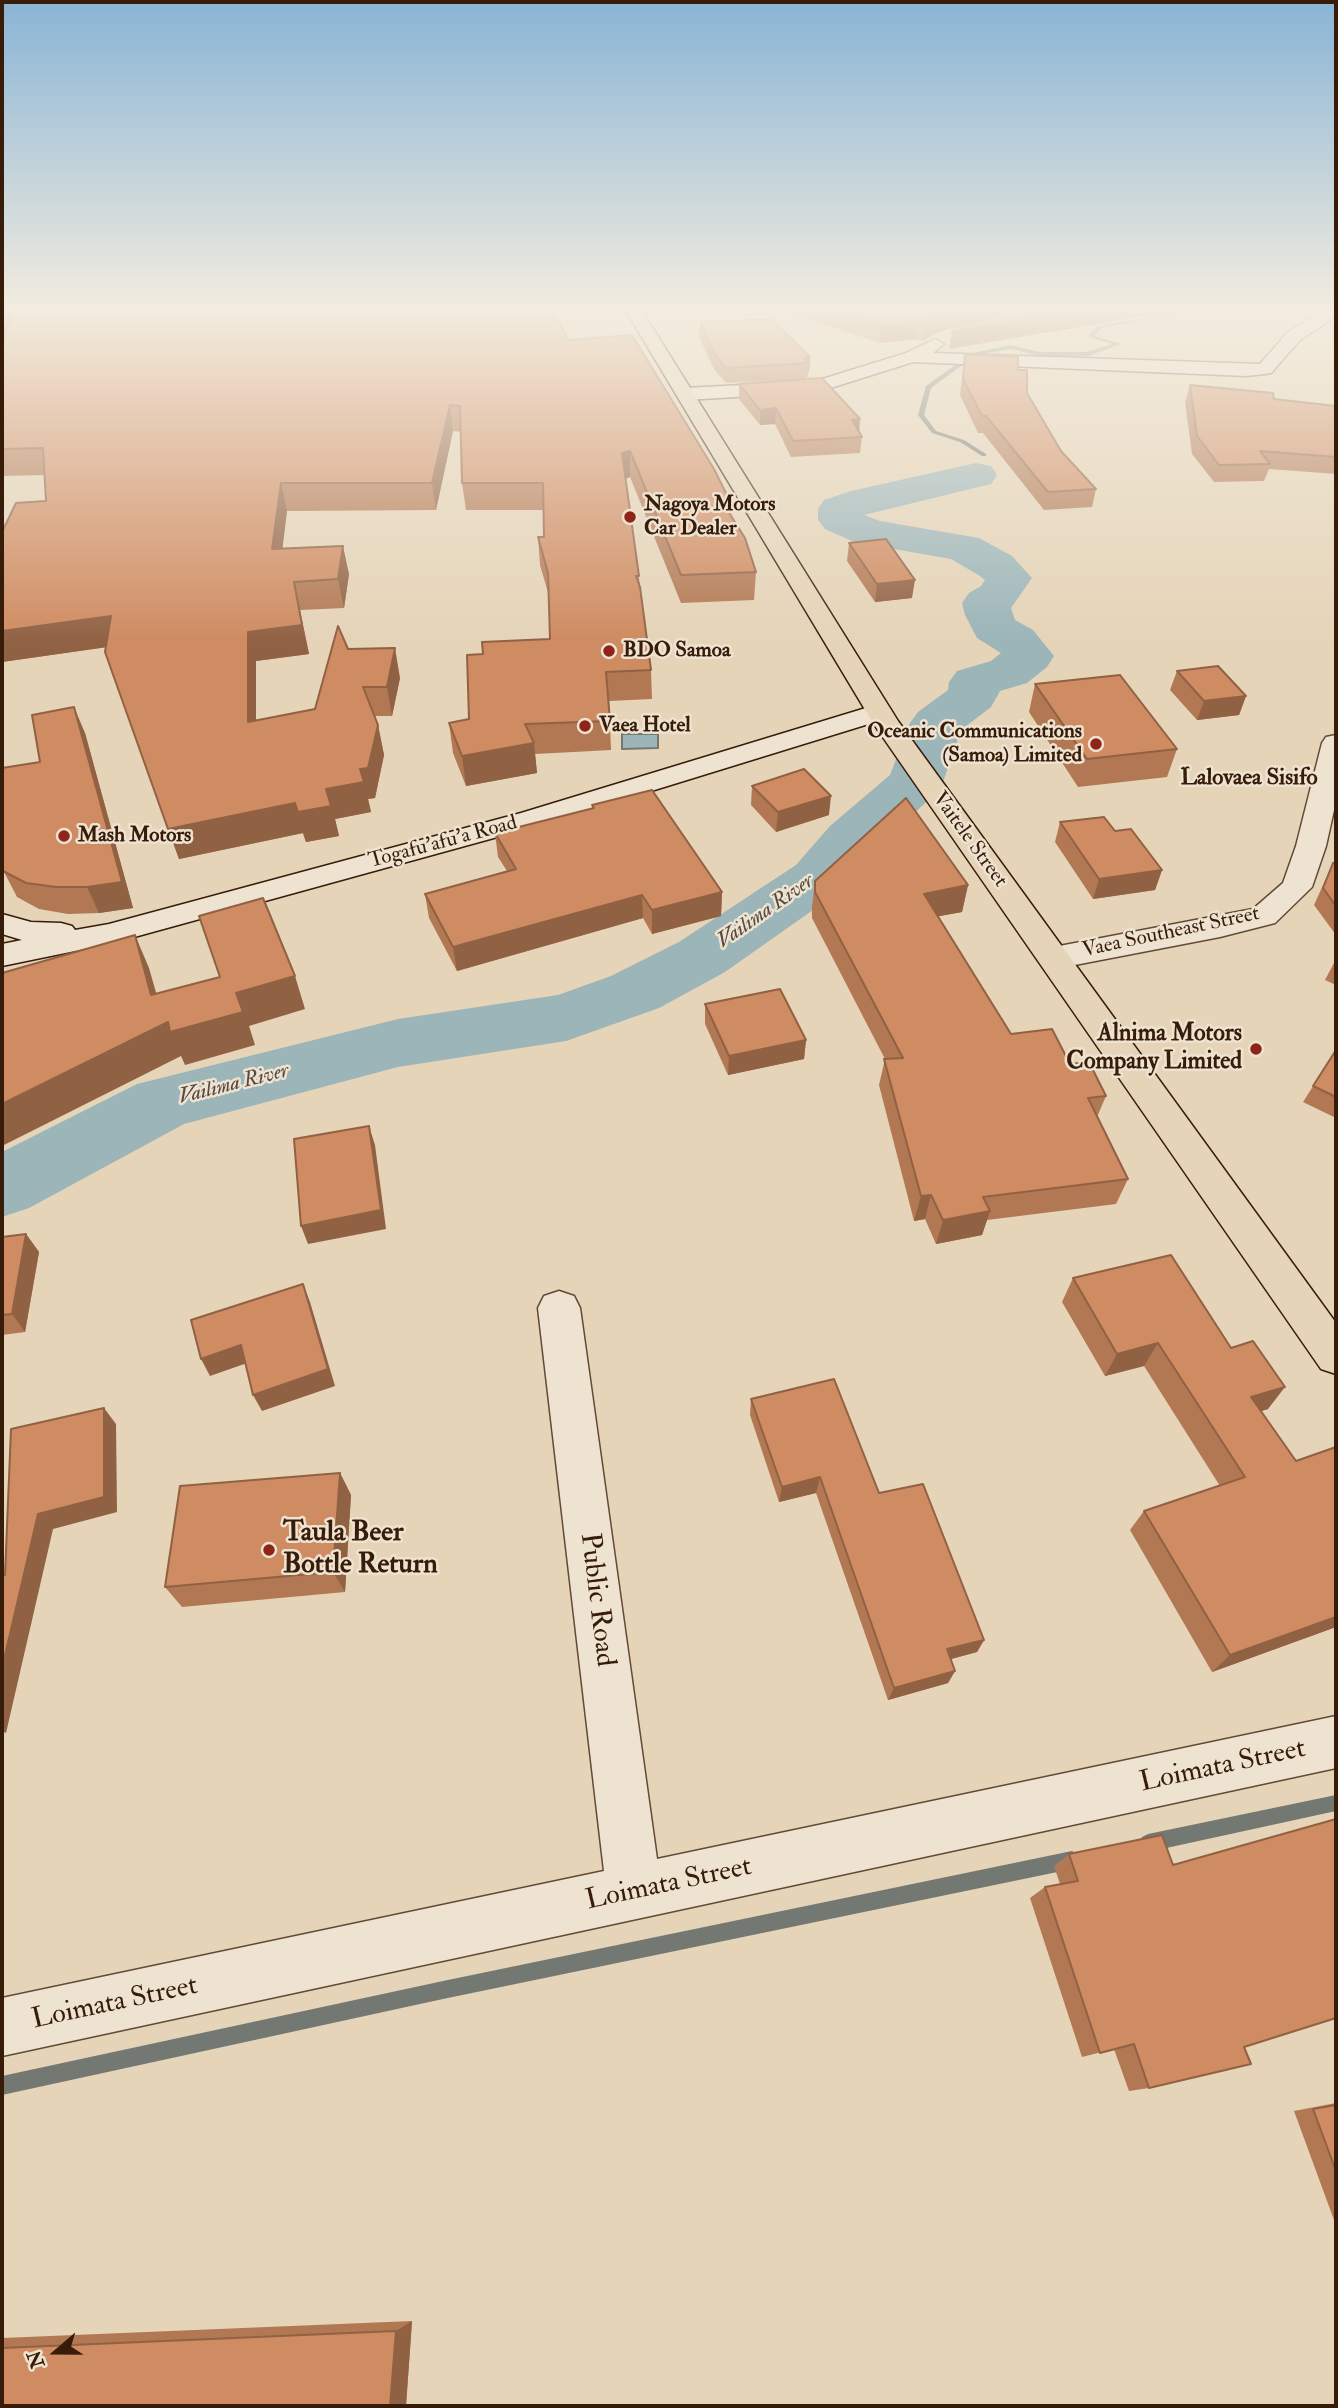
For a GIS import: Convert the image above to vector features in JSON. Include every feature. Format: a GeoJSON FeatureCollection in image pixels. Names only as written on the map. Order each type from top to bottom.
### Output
{"type":"FeatureCollection","features":[{"type":"Feature","properties":{"kind":"main road","name":"Vaitele Street"},"geometry":{"type":"LineString","coordinates":[[700,418],[883,718],[1336,1356]]}},
{"type":"Feature","properties":{"kind":"street","name":"Togafu'afu'a Road"},"geometry":{"type":"LineString","coordinates":[[2,955],[109,934],[531,819],[883,718]]}},
{"type":"Feature","properties":{"kind":"street","name":"Vaea Southeast Street"},"geometry":{"type":"LineString","coordinates":[[1054,958],[1220,927],[1264,916],[1297,887],[1311,846],[1336,743]]}},
{"type":"Feature","properties":{"kind":"street"},"geometry":{"type":"LineString","coordinates":[[2,924],[30,932],[109,934]]}},
{"type":"Feature","properties":{"kind":"street"},"geometry":{"type":"LineString","coordinates":[[2,978],[109,934]]}},
{"type":"Feature","properties":{"kind":"street","name":"Public Road"},"geometry":{"type":"LineString","coordinates":[[559,1308],[634,1893]]}},
{"type":"Feature","properties":{"kind":"street","name":"Loimata Street"},"geometry":{"type":"LineString","coordinates":[[2,2028],[1336,1742]]}},
{"type":"Feature","properties":{"kind":"water"},"geometry":{"type":"Polygon","coordinates":[[[622,734],[658,734],[658,748],[622,749],[622,734]]]}},
{"type":"Feature","properties":{"kind":"building"},"geometry":{"type":"Polygon","coordinates":[[[2,418],[447,418],[432,483],[281,483],[272,549],[343,546],[338,579],[294,582],[302,625],[248,632],[248,722],[315,709],[338,626],[348,649],[395,648],[387,687],[363,687],[378,725],[368,768],[360,769],[364,782],[326,789],[331,806],[298,812],[295,803],[168,829],[105,652],[111,616],[2,631],[2,532],[16,503],[46,501],[43,448],[2,449],[2,418]]]}},
{"type":"Feature","properties":{"kind":"building"},"geometry":{"type":"Polygon","coordinates":[[[460,418],[683,418],[731,503],[723,503],[745,538],[756,572],[681,575],[630,451],[622,453],[639,576],[636,576],[640,587],[651,670],[606,672],[610,721],[525,724],[534,743],[462,756],[449,723],[469,719],[467,655],[483,654],[482,642],[550,639],[548,573],[538,537],[544,537],[543,483],[462,483],[460,418]]]}},
{"type":"Feature","properties":{"kind":"building"},"geometry":{"type":"Polygon","coordinates":[[[781,418],[860,419],[852,420],[862,437],[793,441],[781,418]]]}},
{"type":"Feature","properties":{"kind":"building"},"geometry":{"type":"Polygon","coordinates":[[[988,418],[1042,418],[1061,451],[1096,489],[1048,492],[988,418]]]}},
{"type":"Feature","properties":{"kind":"building"},"geometry":{"type":"Polygon","coordinates":[[[1195,418],[1336,418],[1336,457],[1260,451],[1270,464],[1219,465],[1197,436],[1195,418]]]}},
{"type":"Feature","properties":{"kind":"building"},"geometry":{"type":"Polygon","coordinates":[[[886,539],[915,580],[877,584],[849,543],[886,539]]]}},
{"type":"Feature","properties":{"kind":"building"},"geometry":{"type":"Polygon","coordinates":[[[1218,666],[1246,696],[1204,701],[1177,671],[1218,666]]]}},
{"type":"Feature","properties":{"kind":"building"},"geometry":{"type":"Polygon","coordinates":[[[1120,675],[1177,749],[1087,759],[1035,684],[1120,675]]]}},
{"type":"Feature","properties":{"kind":"building","name":"Mash Motors"},"geometry":{"type":"Polygon","coordinates":[[[74,707],[122,882],[87,887],[26,883],[2,868],[2,768],[40,762],[32,715],[74,707]]]}},
{"type":"Feature","properties":{"kind":"building"},"geometry":{"type":"Polygon","coordinates":[[[804,769],[831,796],[778,812],[752,786],[804,769]]]}},
{"type":"Feature","properties":{"kind":"building"},"geometry":{"type":"Polygon","coordinates":[[[652,790],[722,892],[652,910],[642,895],[453,947],[425,894],[516,869],[495,833],[652,790]]]}},
{"type":"Feature","properties":{"kind":"building"},"geometry":{"type":"Polygon","coordinates":[[[906,798],[968,885],[924,894],[1011,1034],[1052,1029],[1070,1064],[1089,1062],[1106,1096],[1088,1098],[1128,1179],[983,1197],[990,1211],[943,1220],[931,1195],[921,1196],[884,1059],[903,1058],[815,892],[815,881],[906,798]]]}},
{"type":"Feature","properties":{"kind":"building"},"geometry":{"type":"Polygon","coordinates":[[[1104,817],[1115,831],[1131,829],[1162,870],[1099,879],[1060,822],[1104,817]]]}},
{"type":"Feature","properties":{"kind":"building"},"geometry":{"type":"Polygon","coordinates":[[[1336,862],[1336,906],[1323,888],[1333,863],[1336,862]]]}},
{"type":"Feature","properties":{"kind":"building"},"geometry":{"type":"Polygon","coordinates":[[[263,898],[295,976],[236,993],[243,1012],[170,1032],[168,1022],[2,1104],[2,973],[135,935],[151,995],[220,977],[199,916],[263,898]]]}},
{"type":"Feature","properties":{"kind":"building"},"geometry":{"type":"Polygon","coordinates":[[[780,989],[806,1040],[729,1056],[705,1004],[780,989]]]}},
{"type":"Feature","properties":{"kind":"building"},"geometry":{"type":"Polygon","coordinates":[[[1336,1050],[1336,1097],[1313,1086],[1336,1050]]]}},
{"type":"Feature","properties":{"kind":"building"},"geometry":{"type":"Polygon","coordinates":[[[369,1126],[381,1210],[301,1226],[294,1139],[369,1126]]]}},
{"type":"Feature","properties":{"kind":"building"},"geometry":{"type":"Polygon","coordinates":[[[26,1234],[12,1314],[2,1315],[2,1237],[26,1234]]]}},
{"type":"Feature","properties":{"kind":"building"},"geometry":{"type":"Polygon","coordinates":[[[1171,1255],[1231,1348],[1253,1341],[1285,1387],[1251,1397],[1296,1461],[1336,1447],[1336,1617],[1230,1655],[1144,1511],[1245,1477],[1158,1343],[1117,1354],[1073,1278],[1171,1255]]]}},
{"type":"Feature","properties":{"kind":"building"},"geometry":{"type":"Polygon","coordinates":[[[303,1284],[328,1369],[253,1395],[241,1345],[201,1359],[191,1320],[303,1284]]]}},
{"type":"Feature","properties":{"kind":"building"},"geometry":{"type":"Polygon","coordinates":[[[834,1379],[879,1493],[923,1484],[984,1640],[947,1649],[955,1671],[894,1688],[820,1477],[782,1487],[751,1399],[834,1379]]]}},
{"type":"Feature","properties":{"kind":"building"},"geometry":{"type":"Polygon","coordinates":[[[104,1408],[104,1497],[38,1514],[2,1668],[2,1575],[5,1575],[11,1429],[104,1408]]]}},
{"type":"Feature","properties":{"kind":"building","name":"Taula Beer Bottle Return"},"geometry":{"type":"Polygon","coordinates":[[[340,1473],[333,1572],[165,1587],[180,1486],[340,1473]]]}},
{"type":"Feature","properties":{"kind":"building"},"geometry":{"type":"Polygon","coordinates":[[[1336,1819],[1336,2018],[1244,2047],[1251,2064],[1149,2088],[1134,2044],[1100,2053],[1045,1887],[1078,1881],[1069,1854],[1162,1835],[1173,1865],[1336,1819]]]}},
{"type":"Feature","properties":{"kind":"building"},"geometry":{"type":"Polygon","coordinates":[[[1336,2105],[1336,2171],[1313,2109],[1336,2105]]]}},
{"type":"Feature","properties":{"kind":"building"},"geometry":{"type":"Polygon","coordinates":[[[396,2331],[390,2406],[2,2406],[2,2348],[396,2331]]]}},
{"type":"Feature","properties":{"kind":"waterway","name":"Vailima River"},"geometry":{"type":"LineString","coordinates":[[924,418],[934,432],[962,441],[984,455]]}},
{"type":"Feature","properties":{"kind":"waterway","name":"Vailima River"},"geometry":{"type":"LineString","coordinates":[[2,1187],[162,1103],[398,1043],[566,1017],[635,992],[702,957],[818,878],[851,839],[915,782],[937,723],[973,696],[975,682],[1009,672],[1029,656],[1016,640],[994,628],[989,615],[986,603],[999,595],[1009,578],[996,566],[963,548],[870,533],[840,520],[839,509],[866,500],[976,475]]}},
{"type":"Feature","properties":{"kind":"waterway"},"geometry":{"type":"LineString","coordinates":[[1148,1843],[1336,1803]]}},
{"type":"Feature","properties":{"kind":"waterway"},"geometry":{"type":"LineString","coordinates":[[2,2086],[443,1990],[1072,1860]]}},
{"type":"Feature","properties":{"kind":"place","name":"Nagoya Motors Car Dealer"},"geometry":{"type":"Point","coordinates":[630,517]}},
{"type":"Feature","properties":{"kind":"place","name":"BDO Samoa"},"geometry":{"type":"Point","coordinates":[609,651]}},
{"type":"Feature","properties":{"kind":"place","name":"Vaea Hotel"},"geometry":{"type":"Point","coordinates":[585,726]}},
{"type":"Feature","properties":{"kind":"place","name":"Oceanic Communications (Samoa) Limited"},"geometry":{"type":"Point","coordinates":[1096,744]}},
{"type":"Feature","properties":{"kind":"place","name":"Mash Motors"},"geometry":{"type":"Point","coordinates":[64,836]}},
{"type":"Feature","properties":{"kind":"place","name":"Alnima Motors Company Limited"},"geometry":{"type":"Point","coordinates":[1256,1049]}},
{"type":"Feature","properties":{"kind":"place","name":"Taula Beer Bottle Return"},"geometry":{"type":"Point","coordinates":[269,1550]}},
{"type":"Feature","properties":{"kind":"district","name":"Lalovaea Sisifo"},"geometry":{"type":"Point","coordinates":[1249,779]}}]}
